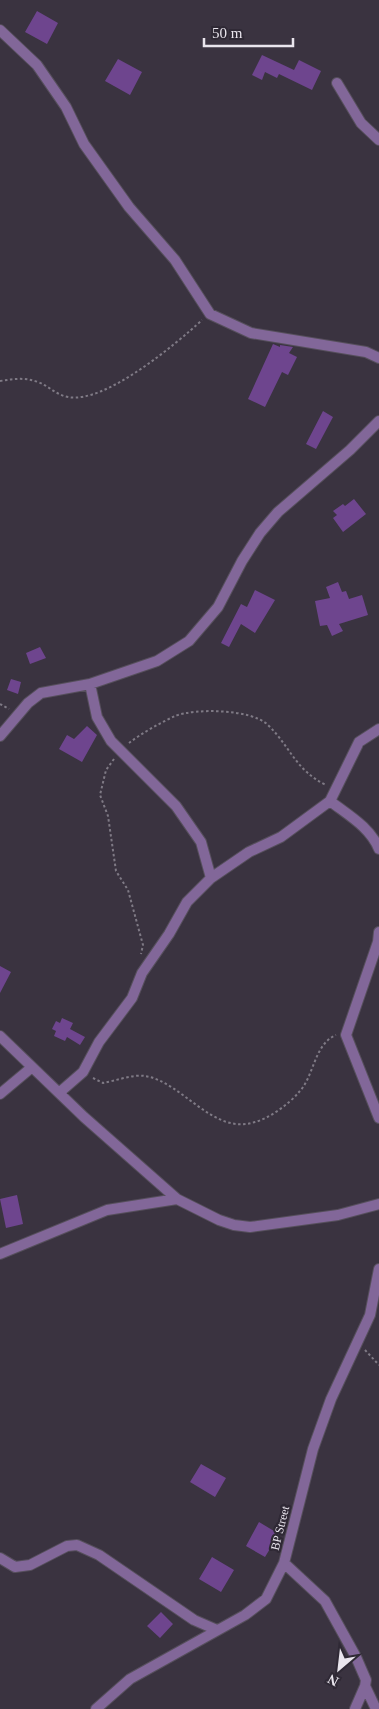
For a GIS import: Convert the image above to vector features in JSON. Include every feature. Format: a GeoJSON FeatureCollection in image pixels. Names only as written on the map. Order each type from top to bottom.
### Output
{"type":"FeatureCollection","features":[{"type":"Feature","properties":{"kind":"street"},"geometry":{"type":"LineString","coordinates":[[0,30],[37,65],[66,107],[84,144],[128,207],[174,260],[210,314],[251,333],[366,352],[379,358]]}},
{"type":"Feature","properties":{"kind":"street"},"geometry":{"type":"LineString","coordinates":[[337,83],[361,123],[379,140]]}},
{"type":"Feature","properties":{"kind":"street"},"geometry":{"type":"LineString","coordinates":[[0,736],[28,703],[41,693],[90,684],[158,661],[189,641],[218,607],[242,561],[260,533],[278,512],[350,450],[379,421]]}},
{"type":"Feature","properties":{"kind":"street"},"geometry":{"type":"LineString","coordinates":[[90,684],[97,717],[111,741],[176,806],[201,842],[211,878]]}},
{"type":"Feature","properties":{"kind":"street"},"geometry":{"type":"LineString","coordinates":[[60,1092],[83,1072],[99,1042],[132,998],[142,974],[170,934],[187,902],[211,878],[249,852],[281,837],[330,802],[338,790],[350,758],[359,742],[379,729]]}},
{"type":"Feature","properties":{"kind":"street"},"geometry":{"type":"LineString","coordinates":[[330,802],[358,822],[375,839],[379,849]]}},
{"type":"Feature","properties":{"kind":"street"},"geometry":{"type":"LineString","coordinates":[[379,932],[378,942],[346,1035],[379,1118]]}},
{"type":"Feature","properties":{"kind":"street"},"geometry":{"type":"LineString","coordinates":[[0,1036],[31,1068],[60,1092],[84,1117],[177,1199],[219,1220],[234,1225],[250,1227],[338,1215],[379,1204]]}},
{"type":"Feature","properties":{"kind":"street"},"geometry":{"type":"LineString","coordinates":[[0,1094],[31,1068]]}},
{"type":"Feature","properties":{"kind":"street"},"geometry":{"type":"LineString","coordinates":[[0,1254],[107,1210],[177,1199]]}},
{"type":"Feature","properties":{"kind":"street","name":"BP Street"},"geometry":{"type":"LineString","coordinates":[[96,1709],[130,1679],[245,1615],[266,1599],[284,1563],[313,1448],[331,1400],[370,1315],[379,1270]]}},
{"type":"Feature","properties":{"kind":"street"},"geometry":{"type":"LineString","coordinates":[[0,1558],[15,1567],[30,1565],[68,1546],[77,1546],[99,1555],[194,1620],[217,1630]]}},
{"type":"Feature","properties":{"kind":"street"},"geometry":{"type":"LineString","coordinates":[[284,1563],[325,1601],[356,1657],[376,1709]]}},
{"type":"Feature","properties":{"kind":"street"},"geometry":{"type":"LineString","coordinates":[[354,1709],[366,1686]]}},
{"type":"Feature","properties":{"kind":"path"},"geometry":{"type":"LineString","coordinates":[[0,382],[23,378],[39,382],[56,394],[70,398],[102,390],[143,368],[170,349],[210,314]]}},
{"type":"Feature","properties":{"kind":"path"},"geometry":{"type":"LineString","coordinates":[[142,974],[139,965],[142,945],[140,933],[128,890],[116,871],[108,816],[100,795],[106,770],[120,751],[130,742],[175,716],[186,713],[240,712],[260,719],[268,725],[297,765],[323,784],[338,790]]}},
{"type":"Feature","properties":{"kind":"path"},"geometry":{"type":"LineString","coordinates":[[83,1072],[103,1083],[143,1075],[157,1079],[217,1118],[236,1123],[254,1123],[270,1116],[300,1092],[323,1047],[330,1038],[346,1035]]}},
{"type":"Feature","properties":{"kind":"path"},"geometry":{"type":"LineString","coordinates":[[358,1343],[379,1365]]}},
{"type":"Feature","properties":{"kind":"building"},"geometry":{"type":"Polygon","coordinates":[[[37,11],[58,23],[47,44],[25,32],[37,11]]]}},
{"type":"Feature","properties":{"kind":"building"},"geometry":{"type":"Polygon","coordinates":[[[262,55],[294,70],[299,60],[321,71],[312,90],[279,74],[277,78],[265,72],[262,80],[252,75],[262,55]]]}},
{"type":"Feature","properties":{"kind":"building"},"geometry":{"type":"Polygon","coordinates":[[[118,59],[142,72],[130,95],[105,81],[118,59]]]}},
{"type":"Feature","properties":{"kind":"building"},"geometry":{"type":"Polygon","coordinates":[[[273,344],[280,347],[280,345],[293,347],[289,353],[297,357],[288,375],[282,372],[265,407],[248,399],[273,344]]]}},
{"type":"Feature","properties":{"kind":"building"},"geometry":{"type":"Polygon","coordinates":[[[323,411],[333,417],[316,449],[306,444],[323,411]]]}},
{"type":"Feature","properties":{"kind":"building"},"geometry":{"type":"Polygon","coordinates":[[[354,499],[366,514],[343,532],[333,518],[337,515],[333,511],[343,504],[345,506],[354,499]]]}},
{"type":"Feature","properties":{"kind":"building"},"geometry":{"type":"Polygon","coordinates":[[[338,582],[342,592],[346,591],[349,599],[362,595],[368,615],[339,624],[343,631],[332,636],[327,625],[320,626],[315,601],[330,598],[326,587],[338,582]]]}},
{"type":"Feature","properties":{"kind":"building"},"geometry":{"type":"Polygon","coordinates":[[[255,590],[275,600],[255,633],[241,624],[229,647],[221,643],[241,604],[247,607],[255,590]]]}},
{"type":"Feature","properties":{"kind":"building"},"geometry":{"type":"Polygon","coordinates":[[[40,647],[46,658],[30,664],[26,653],[40,647]]]}},
{"type":"Feature","properties":{"kind":"building"},"geometry":{"type":"Polygon","coordinates":[[[11,679],[21,682],[18,694],[7,690],[11,679]]]}},
{"type":"Feature","properties":{"kind":"building"},"geometry":{"type":"Polygon","coordinates":[[[87,726],[97,735],[82,762],[59,749],[67,735],[74,739],[87,726]]]}},
{"type":"Feature","properties":{"kind":"building"},"geometry":{"type":"Polygon","coordinates":[[[0,966],[11,972],[0,993],[0,966]]]}},
{"type":"Feature","properties":{"kind":"building"},"geometry":{"type":"Polygon","coordinates":[[[62,1018],[73,1023],[70,1029],[85,1037],[80,1045],[67,1037],[65,1041],[54,1036],[56,1031],[52,1029],[56,1021],[60,1023],[62,1018]]]}},
{"type":"Feature","properties":{"kind":"building"},"geometry":{"type":"Polygon","coordinates":[[[17,1195],[23,1224],[6,1228],[0,1199],[17,1195]]]}},
{"type":"Feature","properties":{"kind":"building"},"geometry":{"type":"Polygon","coordinates":[[[201,1464],[226,1478],[215,1497],[190,1482],[201,1464]]]}},
{"type":"Feature","properties":{"kind":"building"},"geometry":{"type":"Polygon","coordinates":[[[259,1522],[279,1534],[265,1557],[246,1546],[259,1522]]]}},
{"type":"Feature","properties":{"kind":"building"},"geometry":{"type":"Polygon","coordinates":[[[212,1557],[234,1570],[221,1592],[199,1579],[212,1557]]]}},
{"type":"Feature","properties":{"kind":"building"},"geometry":{"type":"Polygon","coordinates":[[[161,1612],[173,1624],[160,1638],[147,1626],[161,1612]]]}}]}
